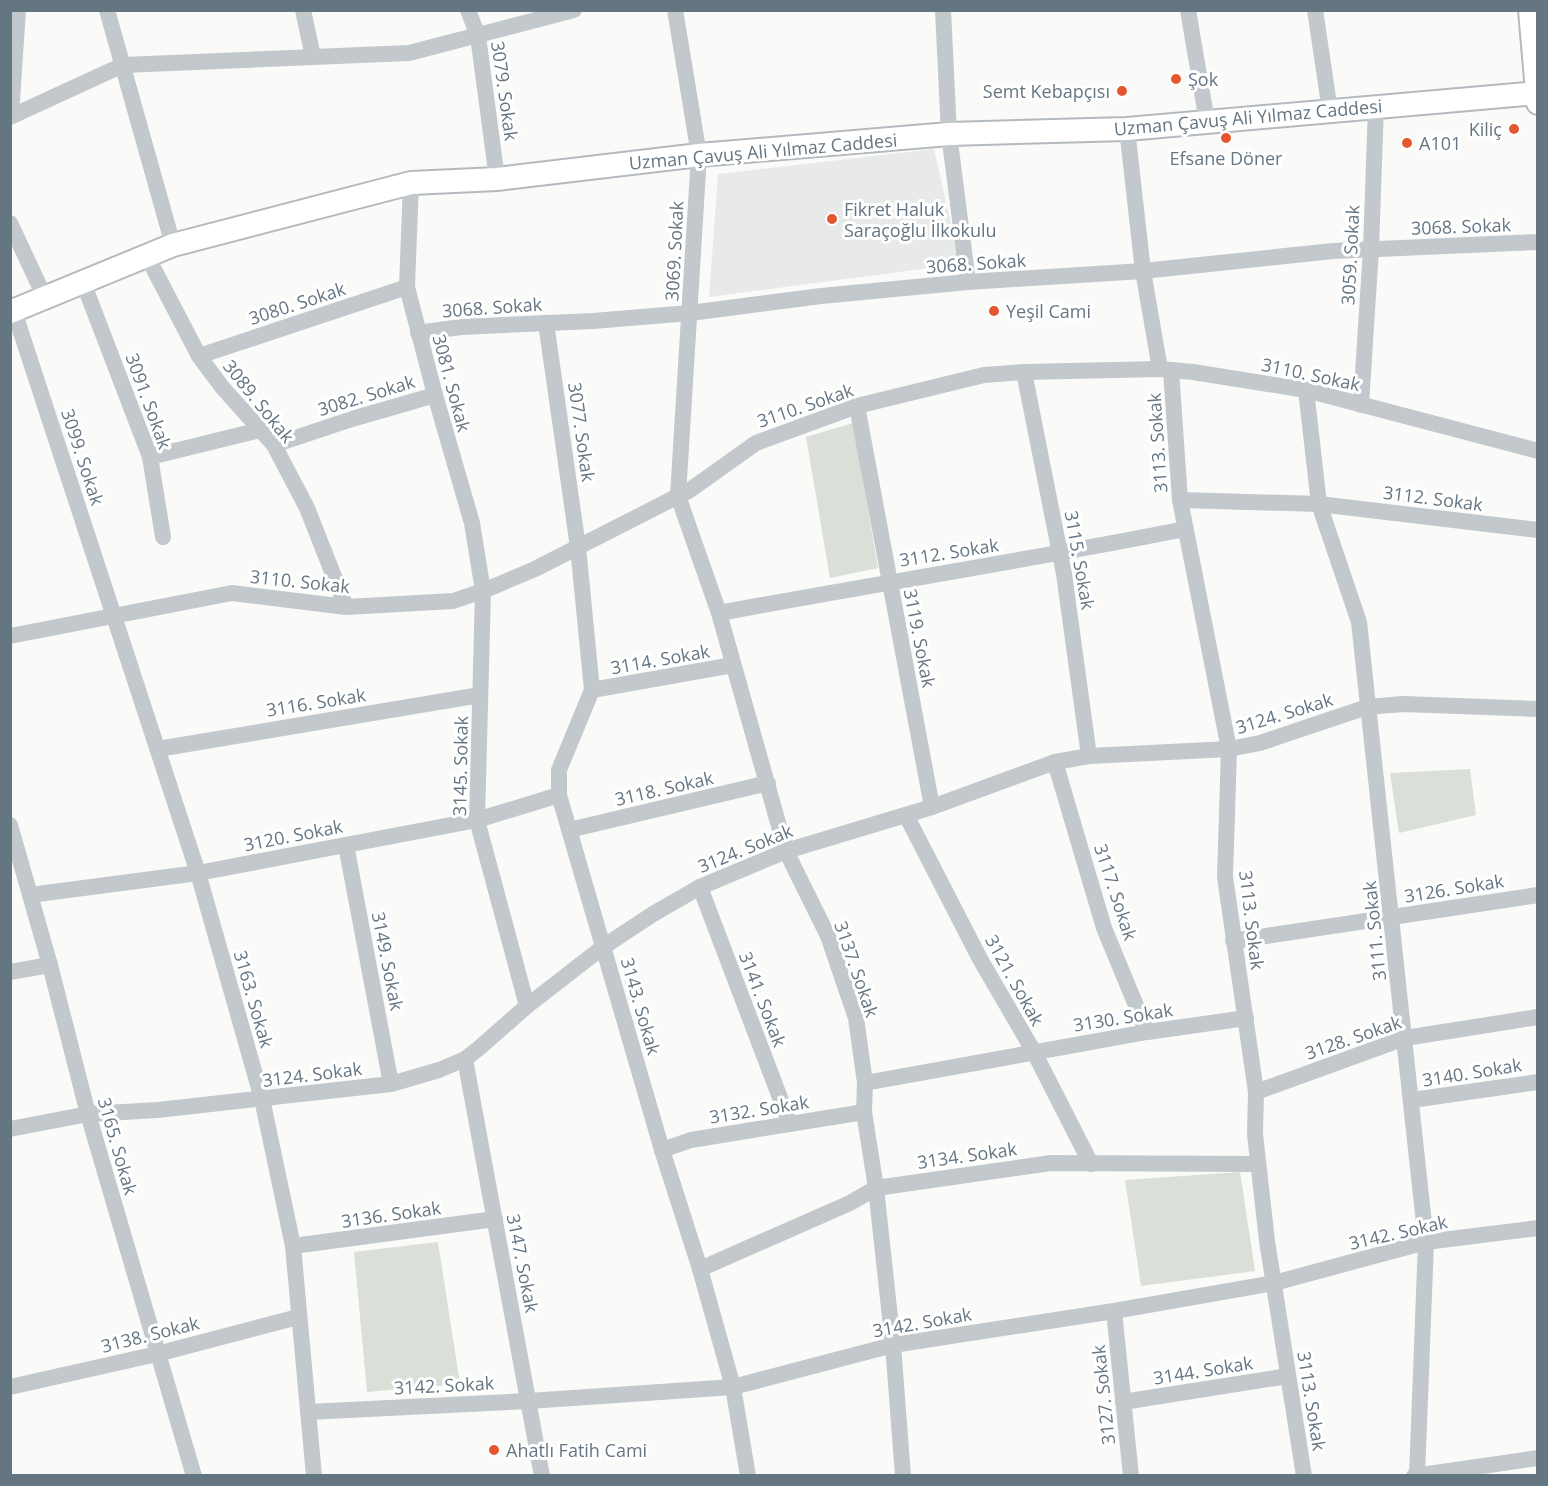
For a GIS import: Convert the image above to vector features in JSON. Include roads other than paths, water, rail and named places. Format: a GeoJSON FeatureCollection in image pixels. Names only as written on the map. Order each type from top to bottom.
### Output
{"type":"FeatureCollection","features":[{"type":"Feature","properties":{"kind":"street"},"geometry":{"type":"LineString","coordinates":[[18,10],[13,51],[11,116],[123,65],[409,54],[574,10]]}},
{"type":"Feature","properties":{"kind":"street"},"geometry":{"type":"LineString","coordinates":[[107,10],[173,245]]}},
{"type":"Feature","properties":{"kind":"street"},"geometry":{"type":"LineString","coordinates":[[303,10],[313,57]]}},
{"type":"Feature","properties":{"kind":"street","name":"3079. Sokak"},"geometry":{"type":"LineString","coordinates":[[468,10],[478,36],[497,178]]}},
{"type":"Feature","properties":{"kind":"street","name":"3069. Sokak"},"geometry":{"type":"LineString","coordinates":[[675,10],[699,155],[678,496]]}},
{"type":"Feature","properties":{"kind":"street"},"geometry":{"type":"LineString","coordinates":[[944,10],[949,134],[968,282]]}},
{"type":"Feature","properties":{"kind":"street"},"geometry":{"type":"LineString","coordinates":[[1188,10],[1207,122]]}},
{"type":"Feature","properties":{"kind":"street"},"geometry":{"type":"LineString","coordinates":[[1315,10],[1329,111]]}},
{"type":"Feature","properties":{"kind":"street"},"geometry":{"type":"LineString","coordinates":[[1530,10],[1537,97]]}},
{"type":"Feature","properties":{"kind":"street","name":"Uzman Çavuş Ali Yılmaz Caddesi"},"geometry":{"type":"LineString","coordinates":[[12,311],[173,245],[411,183],[497,178],[699,155],[949,134],[1127,129],[1376,106],[1537,97]]}},
{"type":"Feature","properties":{"kind":"street","name":"3059. Sokak"},"geometry":{"type":"LineString","coordinates":[[1361,405],[1371,249],[1376,106]]}},
{"type":"Feature","properties":{"kind":"street","name":"3113. Sokak"},"geometry":{"type":"LineString","coordinates":[[1127,129],[1143,271],[1165,369],[1180,500],[1229,749],[1225,877],[1256,1092],[1255,1134],[1258,1164],[1304,1476]]}},
{"type":"Feature","properties":{"kind":"street","name":"3081. Sokak"},"geometry":{"type":"LineString","coordinates":[[411,183],[406,287],[472,523],[483,591]]}},
{"type":"Feature","properties":{"kind":"street"},"geometry":{"type":"LineString","coordinates":[[10,223],[45,298]]}},
{"type":"Feature","properties":{"kind":"street","name":"3068. Sokak"},"geometry":{"type":"LineString","coordinates":[[418,333],[461,327],[690,313],[821,296],[968,282],[1143,271],[1333,251],[1538,242]]}},
{"type":"Feature","properties":{"kind":"street","name":"3089. Sokak"},"geometry":{"type":"LineString","coordinates":[[147,256],[199,356],[222,387],[274,445],[307,508],[346,608]]}},
{"type":"Feature","properties":{"kind":"street","name":"3091. Sokak"},"geometry":{"type":"LineString","coordinates":[[83,282],[150,457],[163,537]]}},
{"type":"Feature","properties":{"kind":"street","name":"3080. Sokak"},"geometry":{"type":"LineString","coordinates":[[199,356],[406,287]]}},
{"type":"Feature","properties":{"kind":"street","name":"3099. Sokak"},"geometry":{"type":"LineString","coordinates":[[12,311],[115,616]]}},
{"type":"Feature","properties":{"kind":"street","name":"3077. Sokak"},"geometry":{"type":"LineString","coordinates":[[546,323],[578,547]]}},
{"type":"Feature","properties":{"kind":"street","name":"3110. Sokak"},"geometry":{"type":"LineString","coordinates":[[10,636],[232,593],[346,608],[453,601],[483,591],[578,547],[690,490],[756,443],[857,406],[984,375],[1165,369],[1306,390],[1538,451]]}},
{"type":"Feature","properties":{"kind":"street","name":"3115. Sokak"},"geometry":{"type":"LineString","coordinates":[[1024,372],[1060,554],[1089,756]]}},
{"type":"Feature","properties":{"kind":"street","name":"3111. Sokak"},"geometry":{"type":"LineString","coordinates":[[1306,390],[1320,504],[1359,622],[1412,1100],[1426,1242],[1416,1475]]}},
{"type":"Feature","properties":{"kind":"street","name":"3082. Sokak"},"geometry":{"type":"LineString","coordinates":[[274,445],[435,395]]}},
{"type":"Feature","properties":{"kind":"street","name":"3119. Sokak"},"geometry":{"type":"LineString","coordinates":[[857,406],[932,807]]}},
{"type":"Feature","properties":{"kind":"street"},"geometry":{"type":"LineString","coordinates":[[150,457],[260,430]]}},
{"type":"Feature","properties":{"kind":"street","name":"3137. Sokak"},"geometry":{"type":"LineString","coordinates":[[678,496],[719,613],[786,851],[828,936],[856,1018],[865,1083],[864,1112],[876,1188],[893,1345],[903,1476]]}},
{"type":"Feature","properties":{"kind":"street","name":"3112. Sokak"},"geometry":{"type":"LineString","coordinates":[[1180,500],[1320,504],[1538,530]]}},
{"type":"Feature","properties":{"kind":"street","name":"3112. Sokak"},"geometry":{"type":"LineString","coordinates":[[719,613],[890,581],[1060,554],[1185,529]]}},
{"type":"Feature","properties":{"kind":"street","name":"3143. Sokak"},"geometry":{"type":"LineString","coordinates":[[578,547],[592,690],[559,770],[559,795],[662,1150],[700,1269],[732,1388],[748,1476]]}},
{"type":"Feature","properties":{"kind":"street","name":"3145. Sokak"},"geometry":{"type":"LineString","coordinates":[[483,591],[477,820],[527,1006]]}},
{"type":"Feature","properties":{"kind":"street","name":"3163. Sokak"},"geometry":{"type":"LineString","coordinates":[[115,616],[198,873],[262,1099],[293,1246],[314,1476]]}},
{"type":"Feature","properties":{"kind":"street","name":"3114. Sokak"},"geometry":{"type":"LineString","coordinates":[[592,690],[734,665]]}},
{"type":"Feature","properties":{"kind":"street","name":"3116. Sokak"},"geometry":{"type":"LineString","coordinates":[[158,748],[480,695]]}},
{"type":"Feature","properties":{"kind":"street","name":"3124. Sokak"},"geometry":{"type":"LineString","coordinates":[[10,1129],[88,1114],[159,1110],[391,1084],[439,1070],[465,1059],[527,1006],[603,947],[700,887],[786,851],[932,807],[1055,762],[1089,756],[1229,749],[1260,743],[1367,707],[1403,704],[1538,710]]}},
{"type":"Feature","properties":{"kind":"street","name":"3117. Sokak"},"geometry":{"type":"LineString","coordinates":[[1055,762],[1104,928],[1147,1032]]}},
{"type":"Feature","properties":{"kind":"street","name":"3118. Sokak"},"geometry":{"type":"LineString","coordinates":[[569,830],[768,783]]}},
{"type":"Feature","properties":{"kind":"street","name":"3120. Sokak"},"geometry":{"type":"LineString","coordinates":[[30,895],[198,873],[477,820],[559,795]]}},
{"type":"Feature","properties":{"kind":"street","name":"3121. Sokak"},"geometry":{"type":"LineString","coordinates":[[906,815],[980,959],[1034,1052],[1091,1164]]}},
{"type":"Feature","properties":{"kind":"street","name":"3165. Sokak"},"geometry":{"type":"LineString","coordinates":[[10,825],[50,965],[88,1114],[194,1476]]}},
{"type":"Feature","properties":{"kind":"street","name":"3149. Sokak"},"geometry":{"type":"LineString","coordinates":[[346,845],[391,1084]]}},
{"type":"Feature","properties":{"kind":"street","name":"3141. Sokak"},"geometry":{"type":"LineString","coordinates":[[700,887],[790,1124]]}},
{"type":"Feature","properties":{"kind":"street","name":"3126. Sokak"},"geometry":{"type":"LineString","coordinates":[[1233,940],[1538,895]]}},
{"type":"Feature","properties":{"kind":"street"},"geometry":{"type":"LineString","coordinates":[[10,972],[50,965]]}},
{"type":"Feature","properties":{"kind":"street","name":"3128. Sokak"},"geometry":{"type":"LineString","coordinates":[[1256,1092],[1405,1038],[1538,1017]]}},
{"type":"Feature","properties":{"kind":"street","name":"3130. Sokak"},"geometry":{"type":"LineString","coordinates":[[865,1083],[1147,1032],[1246,1018]]}},
{"type":"Feature","properties":{"kind":"street","name":"3147. Sokak"},"geometry":{"type":"LineString","coordinates":[[465,1059],[542,1476]]}},
{"type":"Feature","properties":{"kind":"street","name":"3140. Sokak"},"geometry":{"type":"LineString","coordinates":[[1412,1100],[1538,1082]]}},
{"type":"Feature","properties":{"kind":"street","name":"3132. Sokak"},"geometry":{"type":"LineString","coordinates":[[662,1150],[691,1140],[864,1112]]}},
{"type":"Feature","properties":{"kind":"street","name":"3134. Sokak"},"geometry":{"type":"LineString","coordinates":[[700,1269],[850,1203],[876,1188],[1051,1163],[1258,1164]]}},
{"type":"Feature","properties":{"kind":"street","name":"3136. Sokak"},"geometry":{"type":"LineString","coordinates":[[293,1246],[495,1220]]}},
{"type":"Feature","properties":{"kind":"street","name":"3142. Sokak"},"geometry":{"type":"LineString","coordinates":[[308,1412],[732,1388],[893,1345],[1114,1311],[1274,1283],[1426,1242],[1538,1228]]}},
{"type":"Feature","properties":{"kind":"street","name":"3127. Sokak"},"geometry":{"type":"LineString","coordinates":[[1114,1311],[1131,1476]]}},
{"type":"Feature","properties":{"kind":"street","name":"3138. Sokak"},"geometry":{"type":"LineString","coordinates":[[10,1387],[157,1354],[298,1317]]}},
{"type":"Feature","properties":{"kind":"street","name":"3144. Sokak"},"geometry":{"type":"LineString","coordinates":[[1124,1402],[1288,1376]]}},
{"type":"Feature","properties":{"kind":"street"},"geometry":{"type":"LineString","coordinates":[[1416,1475],[1538,1458]]}},
{"type":"Feature","properties":{"kind":"place","name":"Şok"},"geometry":{"type":"Point","coordinates":[1176,79]}},
{"type":"Feature","properties":{"kind":"place","name":"Semt Kebapçısı"},"geometry":{"type":"Point","coordinates":[1122,91]}},
{"type":"Feature","properties":{"kind":"place","name":"Kiliç"},"geometry":{"type":"Point","coordinates":[1514,129]}},
{"type":"Feature","properties":{"kind":"place","name":"Efsane Döner"},"geometry":{"type":"Point","coordinates":[1226,138]}},
{"type":"Feature","properties":{"kind":"place","name":"A101"},"geometry":{"type":"Point","coordinates":[1407,143]}},
{"type":"Feature","properties":{"kind":"place","name":"Fikret Haluk Saraçoğlu İlkokulu"},"geometry":{"type":"Point","coordinates":[832,219]}},
{"type":"Feature","properties":{"kind":"place","name":"Yeşil Cami"},"geometry":{"type":"Point","coordinates":[994,311]}},
{"type":"Feature","properties":{"kind":"place","name":"Ahatlı Fatih Cami"},"geometry":{"type":"Point","coordinates":[494,1450]}}]}
